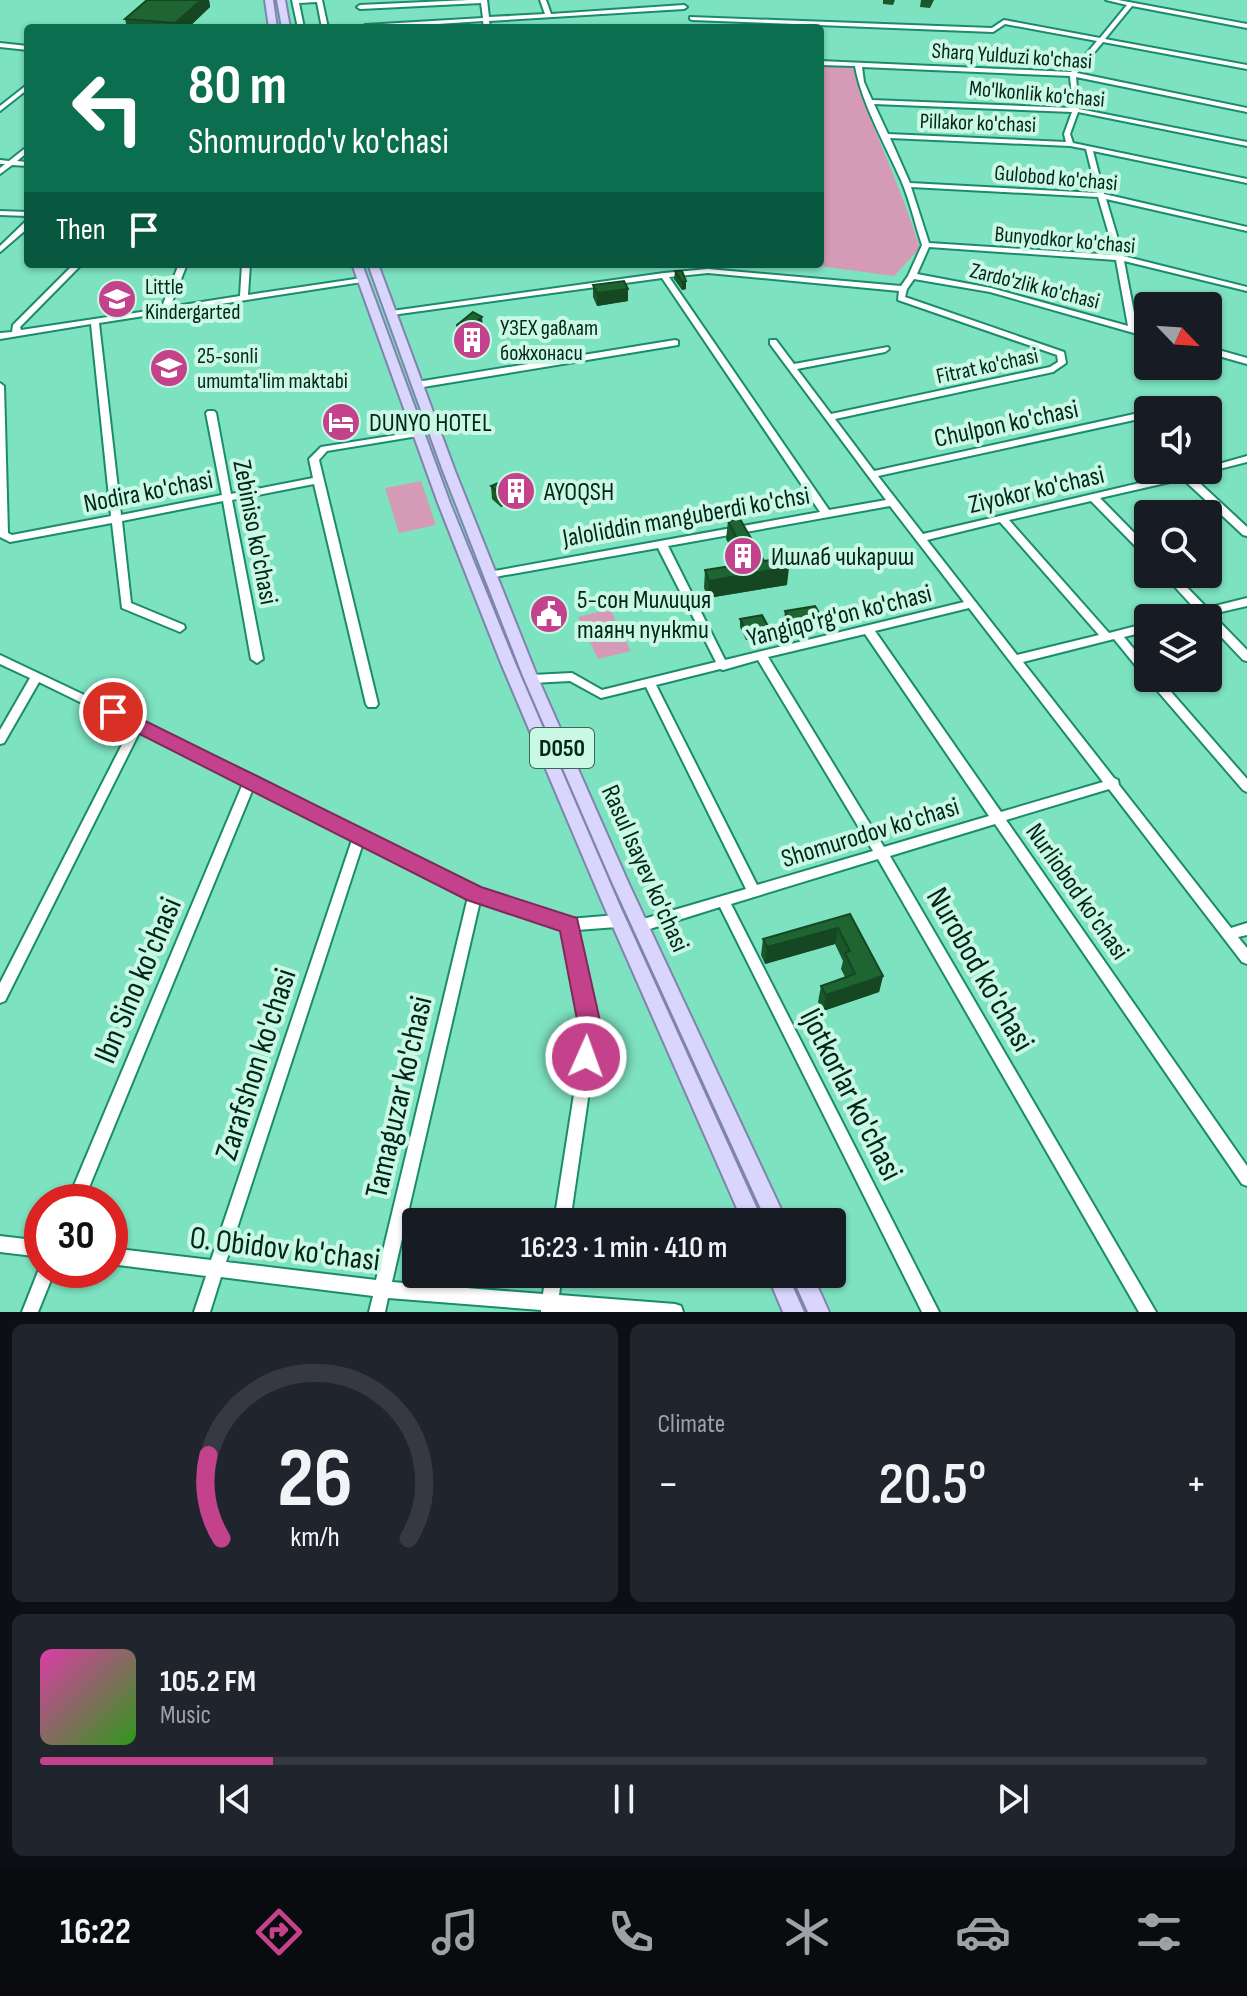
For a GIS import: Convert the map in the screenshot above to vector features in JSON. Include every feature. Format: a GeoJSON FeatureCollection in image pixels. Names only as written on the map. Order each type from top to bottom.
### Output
{"type":"FeatureCollection","features":[{"type":"Feature","properties":{"kind":"main road"},"geometry":{"type":"LineString","coordinates":[[269,0],[272,24]]}},
{"type":"Feature","properties":{"kind":"main road"},"geometry":{"type":"LineString","coordinates":[[281,0],[285,24]]}},
{"type":"Feature","properties":{"kind":"main road","name":"Rasul Isayev ko'chasi"},"geometry":{"type":"LineString","coordinates":[[358,268],[474,581],[617,921],[747,1208]]}},
{"type":"Feature","properties":{"kind":"main road","name":"Rasul Isayev ko'chasi"},"geometry":{"type":"LineString","coordinates":[[375,268],[489,575],[532,679],[640,926],[771,1208]]}},
{"type":"Feature","properties":{"kind":"main road"},"geometry":{"type":"LineString","coordinates":[[400,387],[417,385]]}},
{"type":"Feature","properties":{"kind":"main road"},"geometry":{"type":"LineString","coordinates":[[783,1288],[794,1312]]}},
{"type":"Feature","properties":{"kind":"main road"},"geometry":{"type":"LineString","coordinates":[[808,1288],[819,1312]]}},
{"type":"Feature","properties":{"kind":"street"},"geometry":{"type":"LineString","coordinates":[[300,24],[295,1],[319,0],[324,24]]}},
{"type":"Feature","properties":{"kind":"street"},"geometry":{"type":"LineString","coordinates":[[364,24],[360,4],[484,0],[487,24],[549,16],[684,7]]}},
{"type":"Feature","properties":{"kind":"street"},"geometry":{"type":"LineString","coordinates":[[543,0],[549,16]]}},
{"type":"Feature","properties":{"kind":"street"},"geometry":{"type":"LineString","coordinates":[[678,0],[697,24]]}},
{"type":"Feature","properties":{"kind":"street"},"geometry":{"type":"LineString","coordinates":[[1109,0],[1247,26]]}},
{"type":"Feature","properties":{"kind":"street"},"geometry":{"type":"LineString","coordinates":[[1070,144],[1067,134],[1076,110],[1073,74],[1131,4]]}},
{"type":"Feature","properties":{"kind":"street"},"geometry":{"type":"LineString","coordinates":[[298,15],[321,13]]}},
{"type":"Feature","properties":{"kind":"street"},"geometry":{"type":"LineString","coordinates":[[692,18],[993,30],[1004,22],[1247,67]]}},
{"type":"Feature","properties":{"kind":"street"},"geometry":{"type":"LineString","coordinates":[[1,49],[24,50]]}},
{"type":"Feature","properties":{"kind":"street","name":"Sharq Yulduzi ko'chasi"},"geometry":{"type":"LineString","coordinates":[[824,63],[1073,74],[1247,110]]}},
{"type":"Feature","properties":{"kind":"street"},"geometry":{"type":"LineString","coordinates":[[392,313],[708,271],[903,289],[926,245],[907,185],[869,102],[858,64]]}},
{"type":"Feature","properties":{"kind":"street"},"geometry":{"type":"LineString","coordinates":[[0,109],[24,89]]}},
{"type":"Feature","properties":{"kind":"street","name":"Mo'lkonlik ko'chasi"},"geometry":{"type":"LineString","coordinates":[[869,102],[1076,110],[1247,144]]}},
{"type":"Feature","properties":{"kind":"street","name":"Pillakor ko'chasi"},"geometry":{"type":"LineString","coordinates":[[885,136],[1070,144],[1089,148]]}},
{"type":"Feature","properties":{"kind":"street"},"geometry":{"type":"LineString","coordinates":[[1133,329],[1121,258],[1099,195],[1089,148],[1247,181]]}},
{"type":"Feature","properties":{"kind":"street"},"geometry":{"type":"LineString","coordinates":[[0,172],[24,152]]}},
{"type":"Feature","properties":{"kind":"street"},"geometry":{"type":"LineString","coordinates":[[0,162],[24,164]]}},
{"type":"Feature","properties":{"kind":"street","name":"Gulobod ko'chasi"},"geometry":{"type":"LineString","coordinates":[[907,185],[1099,195],[1247,229]]}},
{"type":"Feature","properties":{"kind":"street"},"geometry":{"type":"LineString","coordinates":[[0,213],[24,214]]}},
{"type":"Feature","properties":{"kind":"street"},"geometry":{"type":"LineString","coordinates":[[0,250],[24,228]]}},
{"type":"Feature","properties":{"kind":"street","name":"Bunyodkor ko'chasi"},"geometry":{"type":"LineString","coordinates":[[926,245],[1121,258],[1247,289]]}},
{"type":"Feature","properties":{"kind":"street"},"geometry":{"type":"LineString","coordinates":[[17,334],[16,327],[74,268]]}},
{"type":"Feature","properties":{"kind":"street"},"geometry":{"type":"LineString","coordinates":[[165,309],[181,268]]}},
{"type":"Feature","properties":{"kind":"street"},"geometry":{"type":"LineString","coordinates":[[244,297],[246,268]]}},
{"type":"Feature","properties":{"kind":"street","name":"Jaloliddin manguberdi ko'chsi"},"geometry":{"type":"LineString","coordinates":[[664,275],[826,513]]}},
{"type":"Feature","properties":{"kind":"street","name":"Zardo'zlik ko'chasi"},"geometry":{"type":"LineString","coordinates":[[912,276],[991,290],[1133,329]]}},
{"type":"Feature","properties":{"kind":"street"},"geometry":{"type":"LineString","coordinates":[[0,336],[362,280]]}},
{"type":"Feature","properties":{"kind":"street","name":"Fitrat ko'chasi"},"geometry":{"type":"LineString","coordinates":[[829,417],[1053,369],[1062,363],[1061,354],[901,298],[903,289]]}},
{"type":"Feature","properties":{"kind":"street"},"geometry":{"type":"LineString","coordinates":[[95,321],[126,605],[180,628]]}},
{"type":"Feature","properties":{"kind":"street","name":"Yangiqo'rg'on ko'chasi"},"geometry":{"type":"LineString","coordinates":[[773,342],[892,502],[1114,783],[1247,958]]}},
{"type":"Feature","properties":{"kind":"street"},"geometry":{"type":"LineString","coordinates":[[417,385],[675,343]]}},
{"type":"Feature","properties":{"kind":"street"},"geometry":{"type":"LineString","coordinates":[[792,367],[885,349]]}},
{"type":"Feature","properties":{"kind":"street"},"geometry":{"type":"LineString","coordinates":[[1222,354],[1247,361]]}},
{"type":"Feature","properties":{"kind":"street","name":"Nodira ko'chasi"},"geometry":{"type":"LineString","coordinates":[[0,386],[3,534],[6,538],[318,480]]}},
{"type":"Feature","properties":{"kind":"street","name":"Zebiniso ko'chasi"},"geometry":{"type":"LineString","coordinates":[[211,413],[257,659]]}},
{"type":"Feature","properties":{"kind":"street","name":"Chulpon ko'chasi"},"geometry":{"type":"LineString","coordinates":[[874,474],[1134,417]]}},
{"type":"Feature","properties":{"kind":"street"},"geometry":{"type":"LineString","coordinates":[[372,704],[314,459],[324,449],[418,433]]}},
{"type":"Feature","properties":{"kind":"street","name":"Ziyokor ko'chasi"},"geometry":{"type":"LineString","coordinates":[[1222,466],[1247,459]]}},
{"type":"Feature","properties":{"kind":"street","name":"Ziyokor ko'chasi"},"geometry":{"type":"LineString","coordinates":[[921,538],[1153,484]]}},
{"type":"Feature","properties":{"kind":"street"},"geometry":{"type":"LineString","coordinates":[[1195,484],[1247,533]]}},
{"type":"Feature","properties":{"kind":"street"},"geometry":{"type":"LineString","coordinates":[[1094,498],[1134,539]]}},
{"type":"Feature","properties":{"kind":"street","name":"Jaloliddin manguberdi ko'chsi"},"geometry":{"type":"LineString","coordinates":[[489,575],[892,502]]}},
{"type":"Feature","properties":{"kind":"street"},"geometry":{"type":"LineString","coordinates":[[1003,519],[1134,659]]}},
{"type":"Feature","properties":{"kind":"street"},"geometry":{"type":"LineString","coordinates":[[661,543],[723,666]]}},
{"type":"Feature","properties":{"kind":"street"},"geometry":{"type":"LineString","coordinates":[[1182,588],[1197,604]]}},
{"type":"Feature","properties":{"kind":"street"},"geometry":{"type":"LineString","coordinates":[[1222,608],[1247,602]]}},
{"type":"Feature","properties":{"kind":"street","name":"Yangiqo'rg'on ko'chasi"},"geometry":{"type":"LineString","coordinates":[[532,679],[572,677],[601,694],[972,604]]}},
{"type":"Feature","properties":{"kind":"street","name":"Nurliobod ko'chasi"},"geometry":{"type":"LineString","coordinates":[[868,630],[1247,1179]]}},
{"type":"Feature","properties":{"kind":"street"},"geometry":{"type":"LineString","coordinates":[[1014,660],[1134,630]]}},
{"type":"Feature","properties":{"kind":"street"},"geometry":{"type":"LineString","coordinates":[[1222,630],[1247,657]]}},
{"type":"Feature","properties":{"kind":"street","name":"Nurobod ko'chasi"},"geometry":{"type":"LineString","coordinates":[[762,657],[882,854],[1148,1312]]}},
{"type":"Feature","properties":{"kind":"street"},"geometry":{"type":"LineString","coordinates":[[0,659],[251,779],[475,894],[569,925],[617,921]]}},
{"type":"Feature","properties":{"kind":"street"},"geometry":{"type":"LineString","coordinates":[[0,740],[37,676]]}},
{"type":"Feature","properties":{"kind":"street"},"geometry":{"type":"LineString","coordinates":[[649,683],[754,892]]}},
{"type":"Feature","properties":{"kind":"street"},"geometry":{"type":"LineString","coordinates":[[1165,692],[1247,787]]}},
{"type":"Feature","properties":{"kind":"street"},"geometry":{"type":"LineString","coordinates":[[0,997],[138,724]]}},
{"type":"Feature","properties":{"kind":"street","name":"Ibn Sino ko'chasi"},"geometry":{"type":"LineString","coordinates":[[82,1184],[251,779]]}},
{"type":"Feature","properties":{"kind":"street","name":"Shomurodov ko'chasi"},"geometry":{"type":"LineString","coordinates":[[640,926],[1114,783]]}},
{"type":"Feature","properties":{"kind":"street","name":"Zarafshon ko'chasi"},"geometry":{"type":"LineString","coordinates":[[202,1312],[360,834]]}},
{"type":"Feature","properties":{"kind":"street","name":"Tamaguzar ko'chasi"},"geometry":{"type":"LineString","coordinates":[[377,1312],[475,894]]}},
{"type":"Feature","properties":{"kind":"street","name":"Ijotkorlar ko'chasi"},"geometry":{"type":"LineString","coordinates":[[723,901],[931,1312]]}},
{"type":"Feature","properties":{"kind":"street"},"geometry":{"type":"LineString","coordinates":[[564,1208],[591,1030],[569,925]]}},
{"type":"Feature","properties":{"kind":"street"},"geometry":{"type":"LineString","coordinates":[[1229,934],[1247,929]]}},
{"type":"Feature","properties":{"kind":"street"},"geometry":{"type":"LineString","coordinates":[[0,1244],[24,1247]]}},
{"type":"Feature","properties":{"kind":"street","name":"O. Obidov ko'chasi"},"geometry":{"type":"LineString","coordinates":[[128,1258],[549,1306],[675,1312]]}},
{"type":"Feature","properties":{"kind":"street"},"geometry":{"type":"LineString","coordinates":[[30,1312],[40,1288]]}},
{"type":"Feature","properties":{"kind":"shaded area"},"geometry":{"type":"Polygon","coordinates":[[[824,65],[853,67],[920,248],[894,276],[824,267],[824,65]]]}},
{"type":"Feature","properties":{"kind":"shaded area"},"geometry":{"type":"Polygon","coordinates":[[[421,481],[436,525],[399,533],[385,488],[421,481]]]}},
{"type":"Feature","properties":{"kind":"shaded area"},"geometry":{"type":"Polygon","coordinates":[[[610,609],[631,651],[598,659],[578,617],[610,609]]]}},
{"type":"Feature","properties":{"kind":"building"},"geometry":{"type":"Polygon","coordinates":[[[147,0],[201,0],[175,23],[125,19],[147,0]]]}},
{"type":"Feature","properties":{"kind":"building"},"geometry":{"type":"Polygon","coordinates":[[[675,271],[682,271],[686,281],[682,282],[675,271]]]}},
{"type":"Feature","properties":{"kind":"building"},"geometry":{"type":"Polygon","coordinates":[[[624,281],[628,289],[597,293],[593,285],[624,281]]]}},
{"type":"Feature","properties":{"kind":"building"},"geometry":{"type":"Polygon","coordinates":[[[473,312],[482,317],[472,325],[485,329],[473,340],[462,336],[457,325],[473,312]]]}},
{"type":"Feature","properties":{"kind":"building"},"geometry":{"type":"Polygon","coordinates":[[[517,475],[525,483],[500,494],[491,486],[517,475]]]}},
{"type":"Feature","properties":{"kind":"building"},"geometry":{"type":"Polygon","coordinates":[[[740,519],[764,561],[784,558],[789,567],[709,581],[705,570],[750,563],[728,521],[740,519]]]}},
{"type":"Feature","properties":{"kind":"building"},"geometry":{"type":"Polygon","coordinates":[[[815,606],[821,616],[790,622],[785,611],[815,606]]]}},
{"type":"Feature","properties":{"kind":"building"},"geometry":{"type":"Polygon","coordinates":[[[762,615],[769,628],[747,632],[740,619],[762,615]]]}},
{"type":"Feature","properties":{"kind":"building"},"geometry":{"type":"Polygon","coordinates":[[[850,914],[883,976],[826,995],[821,986],[855,974],[845,953],[850,951],[838,928],[767,947],[763,939],[850,914]]]}},
{"type":"Feature","properties":{"kind":"place","name":"Little Kindergarted"},"geometry":{"type":"Point","coordinates":[117,299]}},
{"type":"Feature","properties":{"kind":"place","name":"УЗЕХ давлат божхонаси"},"geometry":{"type":"Point","coordinates":[472,340]}},
{"type":"Feature","properties":{"kind":"place","name":"25-sonli umumta'lim maktabi"},"geometry":{"type":"Point","coordinates":[169,368]}},
{"type":"Feature","properties":{"kind":"place","name":"DUNYO HOTEL"},"geometry":{"type":"Point","coordinates":[341,422]}},
{"type":"Feature","properties":{"kind":"place","name":"AYOQSH"},"geometry":{"type":"Point","coordinates":[516,491]}},
{"type":"Feature","properties":{"kind":"place","name":"Ишлаб чикариш"},"geometry":{"type":"Point","coordinates":[743,556]}},
{"type":"Feature","properties":{"kind":"place","name":"5-сон Милиция таянч пункти"},"geometry":{"type":"Point","coordinates":[549,614]}},
{"type":"Feature","properties":{"kind":"route"},"geometry":{"type":"LineString","coordinates":[[113,712],[475,894],[569,925],[591,1030],[586,1057]]}}]}
